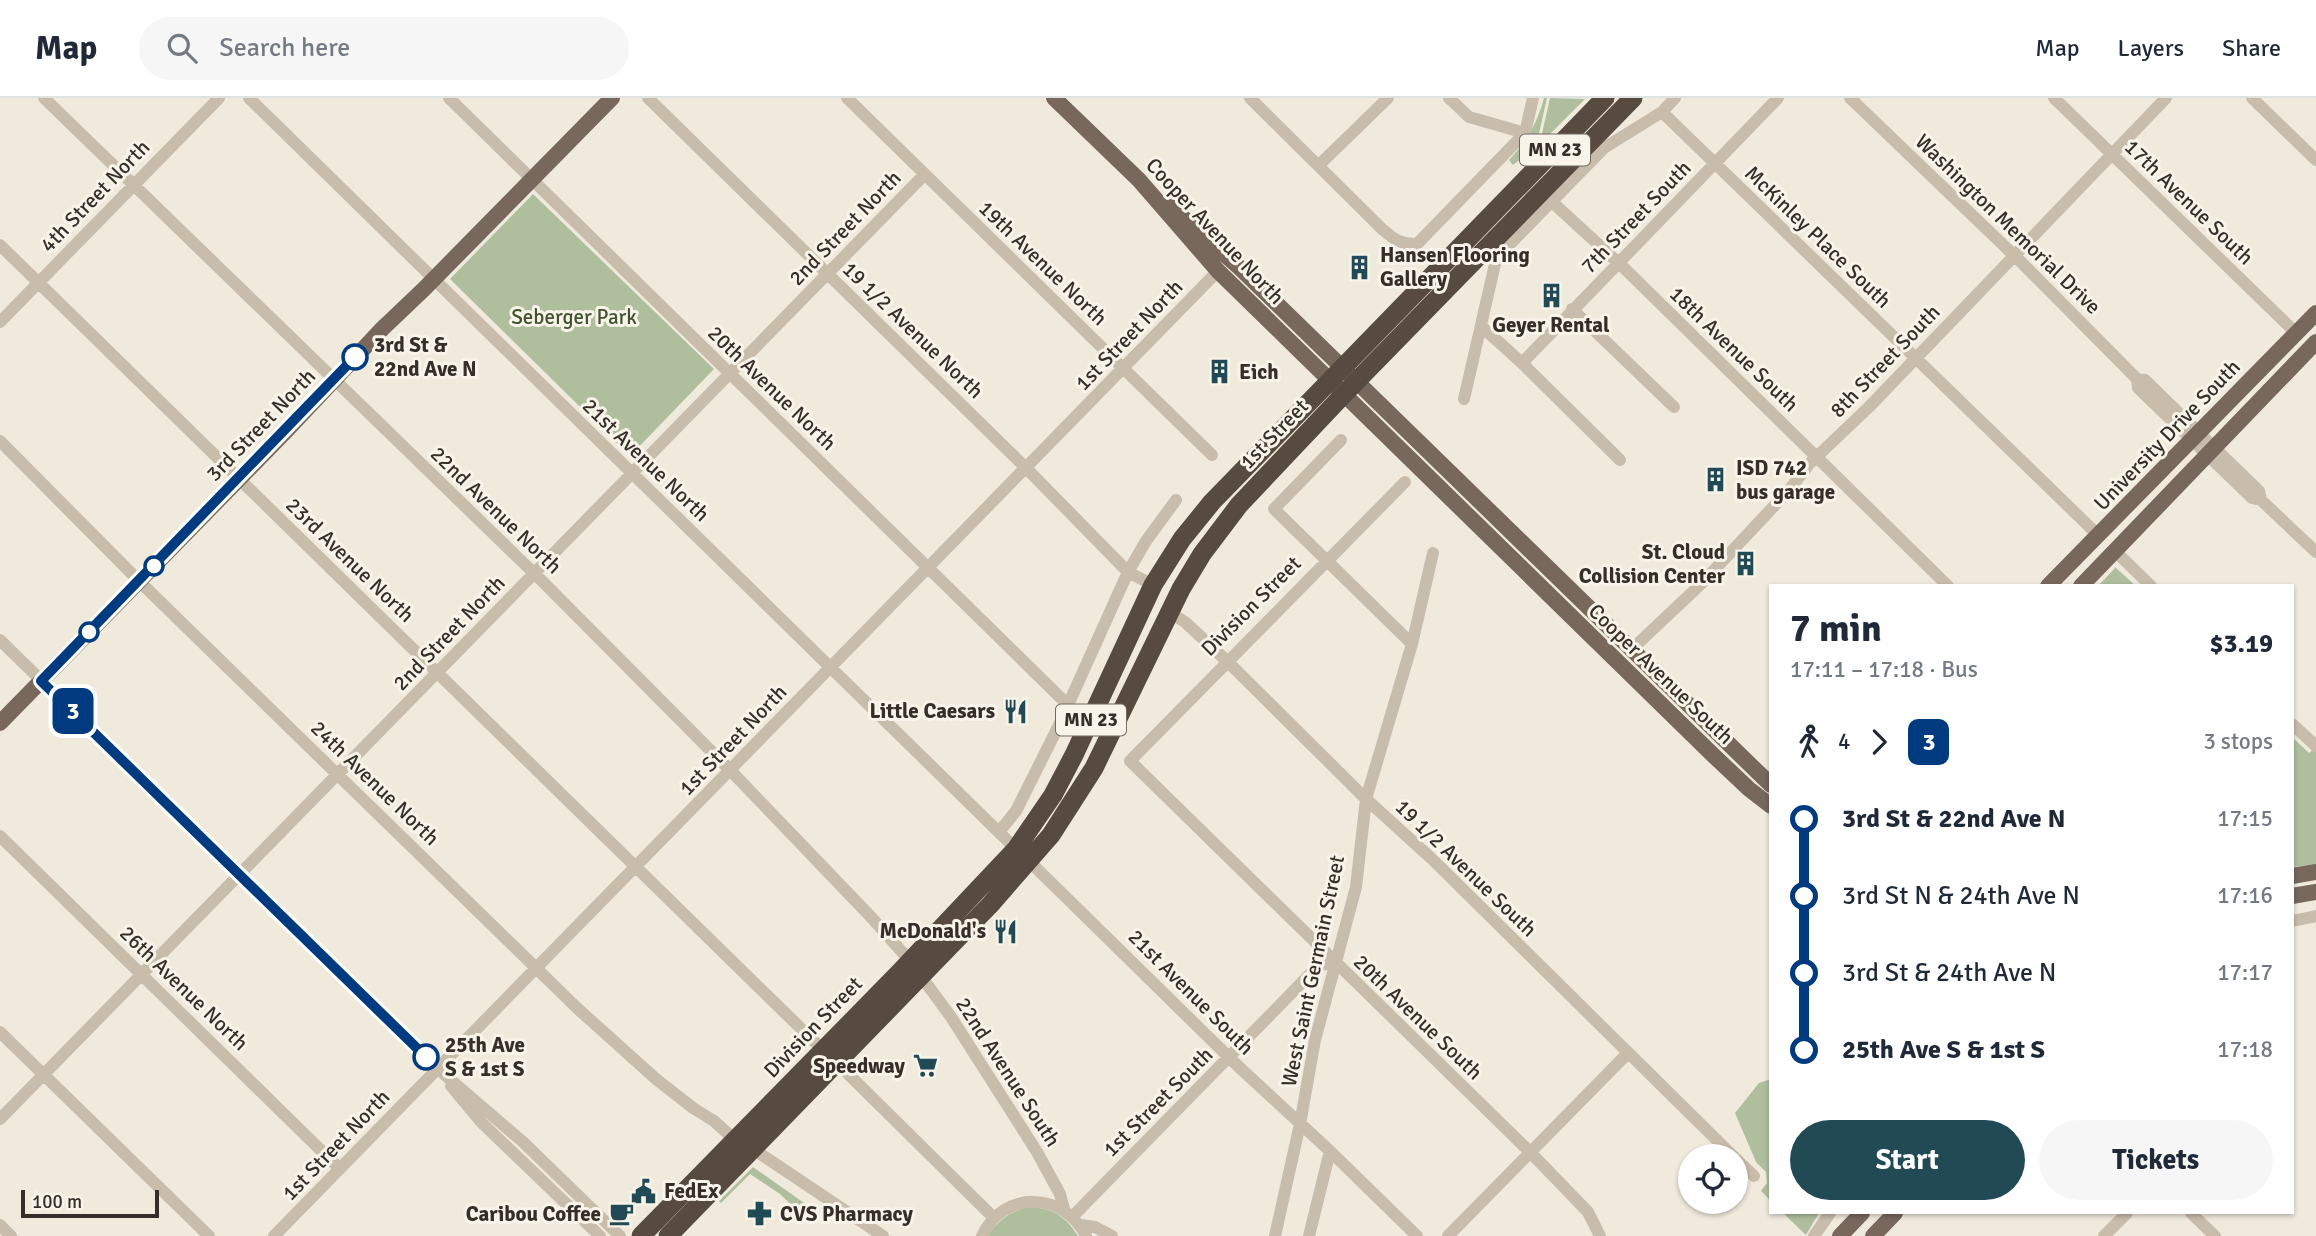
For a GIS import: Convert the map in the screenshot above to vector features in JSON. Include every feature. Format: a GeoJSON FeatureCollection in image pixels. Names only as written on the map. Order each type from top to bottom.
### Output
{"type":"FeatureCollection","features":[{"type":"Feature","properties":{"kind":"highway","name":"1st Street"},"geometry":{"type":"LineString","coordinates":[[1023,855],[1065,816],[1094,768],[1169,612],[1198,561],[1238,505],[1343,381],[1605,98]]}},
{"type":"Feature","properties":{"kind":"highway","name":"1st Street"},"geometry":{"type":"LineString","coordinates":[[1023,855],[1074,755],[1153,585],[1182,539],[1212,502],[1343,381],[1633,98]]}},
{"type":"Feature","properties":{"kind":"highway","name":"Division Street"},"geometry":{"type":"LineString","coordinates":[[641,1236],[735,1140],[830,1056],[1023,855]]}},
{"type":"Feature","properties":{"kind":"highway","name":"Division Street"},"geometry":{"type":"LineString","coordinates":[[668,1236],[753,1149],[830,1056]]}},
{"type":"Feature","properties":{"kind":"main road","name":"3rd Street North"},"geometry":{"type":"LineString","coordinates":[[0,723],[612,98]]}},
{"type":"Feature","properties":{"kind":"main road","name":"Cooper Avenue North"},"geometry":{"type":"LineString","coordinates":[[1054,98],[1139,180],[1219,271],[1343,381]]}},
{"type":"Feature","properties":{"kind":"main road"},"geometry":{"type":"LineString","coordinates":[[1139,180],[1200,232],[1343,381],[1769,783]]}},
{"type":"Feature","properties":{"kind":"main road","name":"University Drive South"},"geometry":{"type":"LineString","coordinates":[[2050,584],[2316,313]]}},
{"type":"Feature","properties":{"kind":"main road","name":"University Drive South"},"geometry":{"type":"LineString","coordinates":[[2083,584],[2210,451],[2314,348]]}},
{"type":"Feature","properties":{"kind":"main road","name":"Cooper Avenue South"},"geometry":{"type":"LineString","coordinates":[[1343,381],[1713,755],[1769,804]]}},
{"type":"Feature","properties":{"kind":"main road"},"geometry":{"type":"LineString","coordinates":[[2294,876],[2316,872]]}},
{"type":"Feature","properties":{"kind":"main road"},"geometry":{"type":"LineString","coordinates":[[2294,896],[2316,892]]}},
{"type":"Feature","properties":{"kind":"main road"},"geometry":{"type":"LineString","coordinates":[[1840,1236],[1861,1214]]}},
{"type":"Feature","properties":{"kind":"main road"},"geometry":{"type":"LineString","coordinates":[[1873,1236],[1894,1214]]}},
{"type":"Feature","properties":{"kind":"street","name":"22nd Avenue North"},"geometry":{"type":"LineString","coordinates":[[44,98],[534,573],[873,918],[916,969]]}},
{"type":"Feature","properties":{"kind":"street","name":"4th Street North"},"geometry":{"type":"LineString","coordinates":[[0,322],[219,98]]}},
{"type":"Feature","properties":{"kind":"street","name":"21st Avenue North"},"geometry":{"type":"LineString","coordinates":[[249,98],[1023,855]]}},
{"type":"Feature","properties":{"kind":"street","name":"20th Avenue North"},"geometry":{"type":"LineString","coordinates":[[449,98],[1068,705]]}},
{"type":"Feature","properties":{"kind":"street","name":"19 1/2 Avenue North"},"geometry":{"type":"LineString","coordinates":[[648,98],[1026,468],[1128,572],[1153,585]]}},
{"type":"Feature","properties":{"kind":"street","name":"19th Avenue North"},"geometry":{"type":"LineString","coordinates":[[847,98],[1212,455]]}},
{"type":"Feature","properties":{"kind":"street"},"geometry":{"type":"LineString","coordinates":[[1250,98],[1394,240],[1405,245],[1417,244],[1525,133],[1533,98]]}},
{"type":"Feature","properties":{"kind":"street"},"geometry":{"type":"LineString","coordinates":[[1319,165],[1388,98]]}},
{"type":"Feature","properties":{"kind":"street"},"geometry":{"type":"LineString","coordinates":[[1449,98],[1469,117],[1525,133]]}},
{"type":"Feature","properties":{"kind":"street"},"geometry":{"type":"LineString","coordinates":[[1464,399],[1495,264],[1504,250],[1604,148],[1662,112],[1675,98]]}},
{"type":"Feature","properties":{"kind":"street","name":"7th Street South"},"geometry":{"type":"LineString","coordinates":[[1522,363],[1778,98]]}},
{"type":"Feature","properties":{"kind":"street","name":"Washington Memorial Drive"},"geometry":{"type":"LineString","coordinates":[[1850,98],[2137,379],[2138,388],[2195,436],[2252,498],[2261,500],[2316,552]]}},
{"type":"Feature","properties":{"kind":"street","name":"17th Avenue South"},"geometry":{"type":"LineString","coordinates":[[2054,98],[2296,333]]}},
{"type":"Feature","properties":{"kind":"street","name":"8th Street South"},"geometry":{"type":"LineString","coordinates":[[1631,650],[1701,584],[1790,489],[1801,473],[1916,358],[2166,98]]}},
{"type":"Feature","properties":{"kind":"street"},"geometry":{"type":"LineString","coordinates":[[2252,98],[2316,160]]}},
{"type":"Feature","properties":{"kind":"street","name":"McKinley Place South"},"geometry":{"type":"LineString","coordinates":[[1662,112],[2098,535]]}},
{"type":"Feature","properties":{"kind":"street","name":"2nd Street North"},"geometry":{"type":"LineString","coordinates":[[0,1119],[925,174]]}},
{"type":"Feature","properties":{"kind":"street","name":"18th Avenue South"},"geometry":{"type":"LineString","coordinates":[[1551,201],[1619,263],[1946,584]]}},
{"type":"Feature","properties":{"kind":"street","name":"23rd Avenue North"},"geometry":{"type":"LineString","coordinates":[[0,245],[993,1218]]}},
{"type":"Feature","properties":{"kind":"street","name":"1st Street North"},"geometry":{"type":"LineString","coordinates":[[274,1236],[1219,271]]}},
{"type":"Feature","properties":{"kind":"street"},"geometry":{"type":"LineString","coordinates":[[1573,309],[1675,407]]}},
{"type":"Feature","properties":{"kind":"street"},"geometry":{"type":"LineString","coordinates":[[1482,327],[1620,460]]}},
{"type":"Feature","properties":{"kind":"street"},"geometry":{"type":"LineString","coordinates":[[1341,440],[1274,509],[1412,644]]}},
{"type":"Feature","properties":{"kind":"street","name":"24th Avenue North"},"geometry":{"type":"LineString","coordinates":[[0,441],[139,581],[577,1008],[656,1079],[714,1121],[735,1140]]}},
{"type":"Feature","properties":{"kind":"street","name":"Division Street"},"geometry":{"type":"LineString","coordinates":[[1130,761],[1405,482]]}},
{"type":"Feature","properties":{"kind":"street"},"geometry":{"type":"LineString","coordinates":[[999,832],[1016,811],[1068,705],[1128,572],[1151,533],[1176,500]]}},
{"type":"Feature","properties":{"kind":"street"},"geometry":{"type":"LineString","coordinates":[[2115,551],[2149,584]]}},
{"type":"Feature","properties":{"kind":"street","name":"West Saint Germain Street"},"geometry":{"type":"LineString","coordinates":[[1275,1236],[1315,1040],[1356,887],[1366,799],[1412,644],[1433,553]]}},
{"type":"Feature","properties":{"kind":"street","name":"19 1/2 Avenue South"},"geometry":{"type":"LineString","coordinates":[[1169,612],[1185,621],[1366,799],[1432,859],[1721,1144]]}},
{"type":"Feature","properties":{"kind":"street"},"geometry":{"type":"LineString","coordinates":[[0,640],[438,1069],[523,1142],[620,1236]]}},
{"type":"Feature","properties":{"kind":"street"},"geometry":{"type":"LineString","coordinates":[[2294,725],[2316,746]]}},
{"type":"Feature","properties":{"kind":"street","name":"20th Avenue South"},"geometry":{"type":"LineString","coordinates":[[1130,761],[1531,1153],[1588,1212],[1600,1236]]}},
{"type":"Feature","properties":{"kind":"street","name":"26th Avenue North"},"geometry":{"type":"LineString","coordinates":[[0,836],[341,1169]]}},
{"type":"Feature","properties":{"kind":"street","name":"21st Avenue South"},"geometry":{"type":"LineString","coordinates":[[1023,855],[1417,1236]]}},
{"type":"Feature","properties":{"kind":"street"},"geometry":{"type":"LineString","coordinates":[[2294,921],[2316,916]]}},
{"type":"Feature","properties":{"kind":"street","name":"1st Street South"},"geometry":{"type":"LineString","coordinates":[[1076,1222],[1229,1057],[1319,965],[1334,963]]}},
{"type":"Feature","properties":{"kind":"street","name":"22nd Avenue South"},"geometry":{"type":"LineString","coordinates":[[916,969],[951,1017],[1037,1152],[1076,1222]]}},
{"type":"Feature","properties":{"kind":"street"},"geometry":{"type":"LineString","coordinates":[[0,1032],[209,1236]]}},
{"type":"Feature","properties":{"kind":"street"},"geometry":{"type":"LineString","coordinates":[[1448,1236],[1628,1054]]}},
{"type":"Feature","properties":{"kind":"street"},"geometry":{"type":"LineString","coordinates":[[438,1069],[481,1122],[600,1236]]}},
{"type":"Feature","properties":{"kind":"street"},"geometry":{"type":"LineString","coordinates":[[753,1149],[883,1236]]}},
{"type":"Feature","properties":{"kind":"street"},"geometry":{"type":"LineString","coordinates":[[1309,1236],[1330,1151]]}},
{"type":"Feature","properties":{"kind":"street","name":"19 1/2 Avenue South"},"geometry":{"type":"LineString","coordinates":[[1748,1170],[1754,1176]]}},
{"type":"Feature","properties":{"kind":"street"},"geometry":{"type":"LineString","coordinates":[[982,1236],[993,1218],[1009,1207],[1027,1201],[1046,1202],[1076,1222],[1095,1227],[1112,1236]]}},
{"type":"Feature","properties":{"kind":"street"},"geometry":{"type":"LineString","coordinates":[[1814,1236],[1829,1214]]}},
{"type":"Feature","properties":{"kind":"street"},"geometry":{"type":"LineString","coordinates":[[2104,1236],[2126,1214]]}},
{"type":"Feature","properties":{"kind":"street"},"geometry":{"type":"LineString","coordinates":[[2192,1214],[2215,1236]]}},
{"type":"Feature","properties":{"kind":"street"},"geometry":{"type":"LineString","coordinates":[[0,1225],[12,1236]]}},
{"type":"Feature","properties":{"kind":"green space"},"geometry":{"type":"Polygon","coordinates":[[[1544,98],[1547,98],[1538,138],[1539,145],[1513,165],[1509,160],[1531,132],[1544,98]]]}},
{"type":"Feature","properties":{"kind":"green space"},"geometry":{"type":"Polygon","coordinates":[[[1550,98],[1585,99],[1541,143],[1541,138],[1550,98]]]}},
{"type":"Feature","properties":{"kind":"green space","name":"Seberger Park"},"geometry":{"type":"Polygon","coordinates":[[[533,194],[714,369],[630,456],[450,279],[533,194]]]}},
{"type":"Feature","properties":{"kind":"green space"},"geometry":{"type":"Polygon","coordinates":[[[2116,567],[2134,584],[2100,584],[2116,567]]]}},
{"type":"Feature","properties":{"kind":"green space"},"geometry":{"type":"Polygon","coordinates":[[[2294,739],[2309,753],[2316,747],[2316,864],[2294,867],[2294,739]]]}},
{"type":"Feature","properties":{"kind":"green space"},"geometry":{"type":"Polygon","coordinates":[[[1769,1080],[1769,1199],[1761,1191],[1767,1183],[1766,1172],[1756,1162],[1735,1113],[1759,1083],[1769,1080]]]}},
{"type":"Feature","properties":{"kind":"green space"},"geometry":{"type":"Polygon","coordinates":[[[753,1167],[817,1212],[805,1218],[780,1194],[750,1174],[721,1203],[719,1201],[753,1167]]]}},
{"type":"Feature","properties":{"kind":"green space"},"geometry":{"type":"Polygon","coordinates":[[[1030,1207],[1046,1209],[1058,1215],[1078,1236],[987,1236],[1006,1217],[1030,1207]]]}},
{"type":"Feature","properties":{"kind":"green space"},"geometry":{"type":"Polygon","coordinates":[[[1784,1214],[1818,1214],[1806,1235],[1784,1214]]]}},
{"type":"Feature","properties":{"kind":"bus line","name":"3"},"geometry":{"type":"LineString","coordinates":[[355,357],[41,681],[426,1057]]}},
{"type":"Feature","properties":{"kind":"place","name":"Hansen Flooring Gallery"},"geometry":{"type":"Point","coordinates":[1360,267]}},
{"type":"Feature","properties":{"kind":"place","name":"Geyer Rental"},"geometry":{"type":"Point","coordinates":[1551,296]}},
{"type":"Feature","properties":{"kind":"place","name":"3rd St & 22nd Ave N"},"geometry":{"type":"Point","coordinates":[355,357]}},
{"type":"Feature","properties":{"kind":"place","name":"Eich"},"geometry":{"type":"Point","coordinates":[1219,372]}},
{"type":"Feature","properties":{"kind":"place","name":"ISD 742 bus garage"},"geometry":{"type":"Point","coordinates":[1716,480]}},
{"type":"Feature","properties":{"kind":"place","name":"St. Cloud Collision Center"},"geometry":{"type":"Point","coordinates":[1745,564]}},
{"type":"Feature","properties":{"kind":"place","name":"Little Caesars"},"geometry":{"type":"Point","coordinates":[1015,711]}},
{"type":"Feature","properties":{"kind":"place","name":"McDonald's"},"geometry":{"type":"Point","coordinates":[1006,931]}},
{"type":"Feature","properties":{"kind":"place","name":"25th Ave S & 1st S"},"geometry":{"type":"Point","coordinates":[426,1057]}},
{"type":"Feature","properties":{"kind":"place","name":"Speedway"},"geometry":{"type":"Point","coordinates":[925,1066]}},
{"type":"Feature","properties":{"kind":"place","name":"FedEx"},"geometry":{"type":"Point","coordinates":[644,1191]}},
{"type":"Feature","properties":{"kind":"place","name":"Caribou Coffee"},"geometry":{"type":"Point","coordinates":[621,1214]}},
{"type":"Feature","properties":{"kind":"place","name":"CVS Pharmacy"},"geometry":{"type":"Point","coordinates":[760,1214]}}]}
